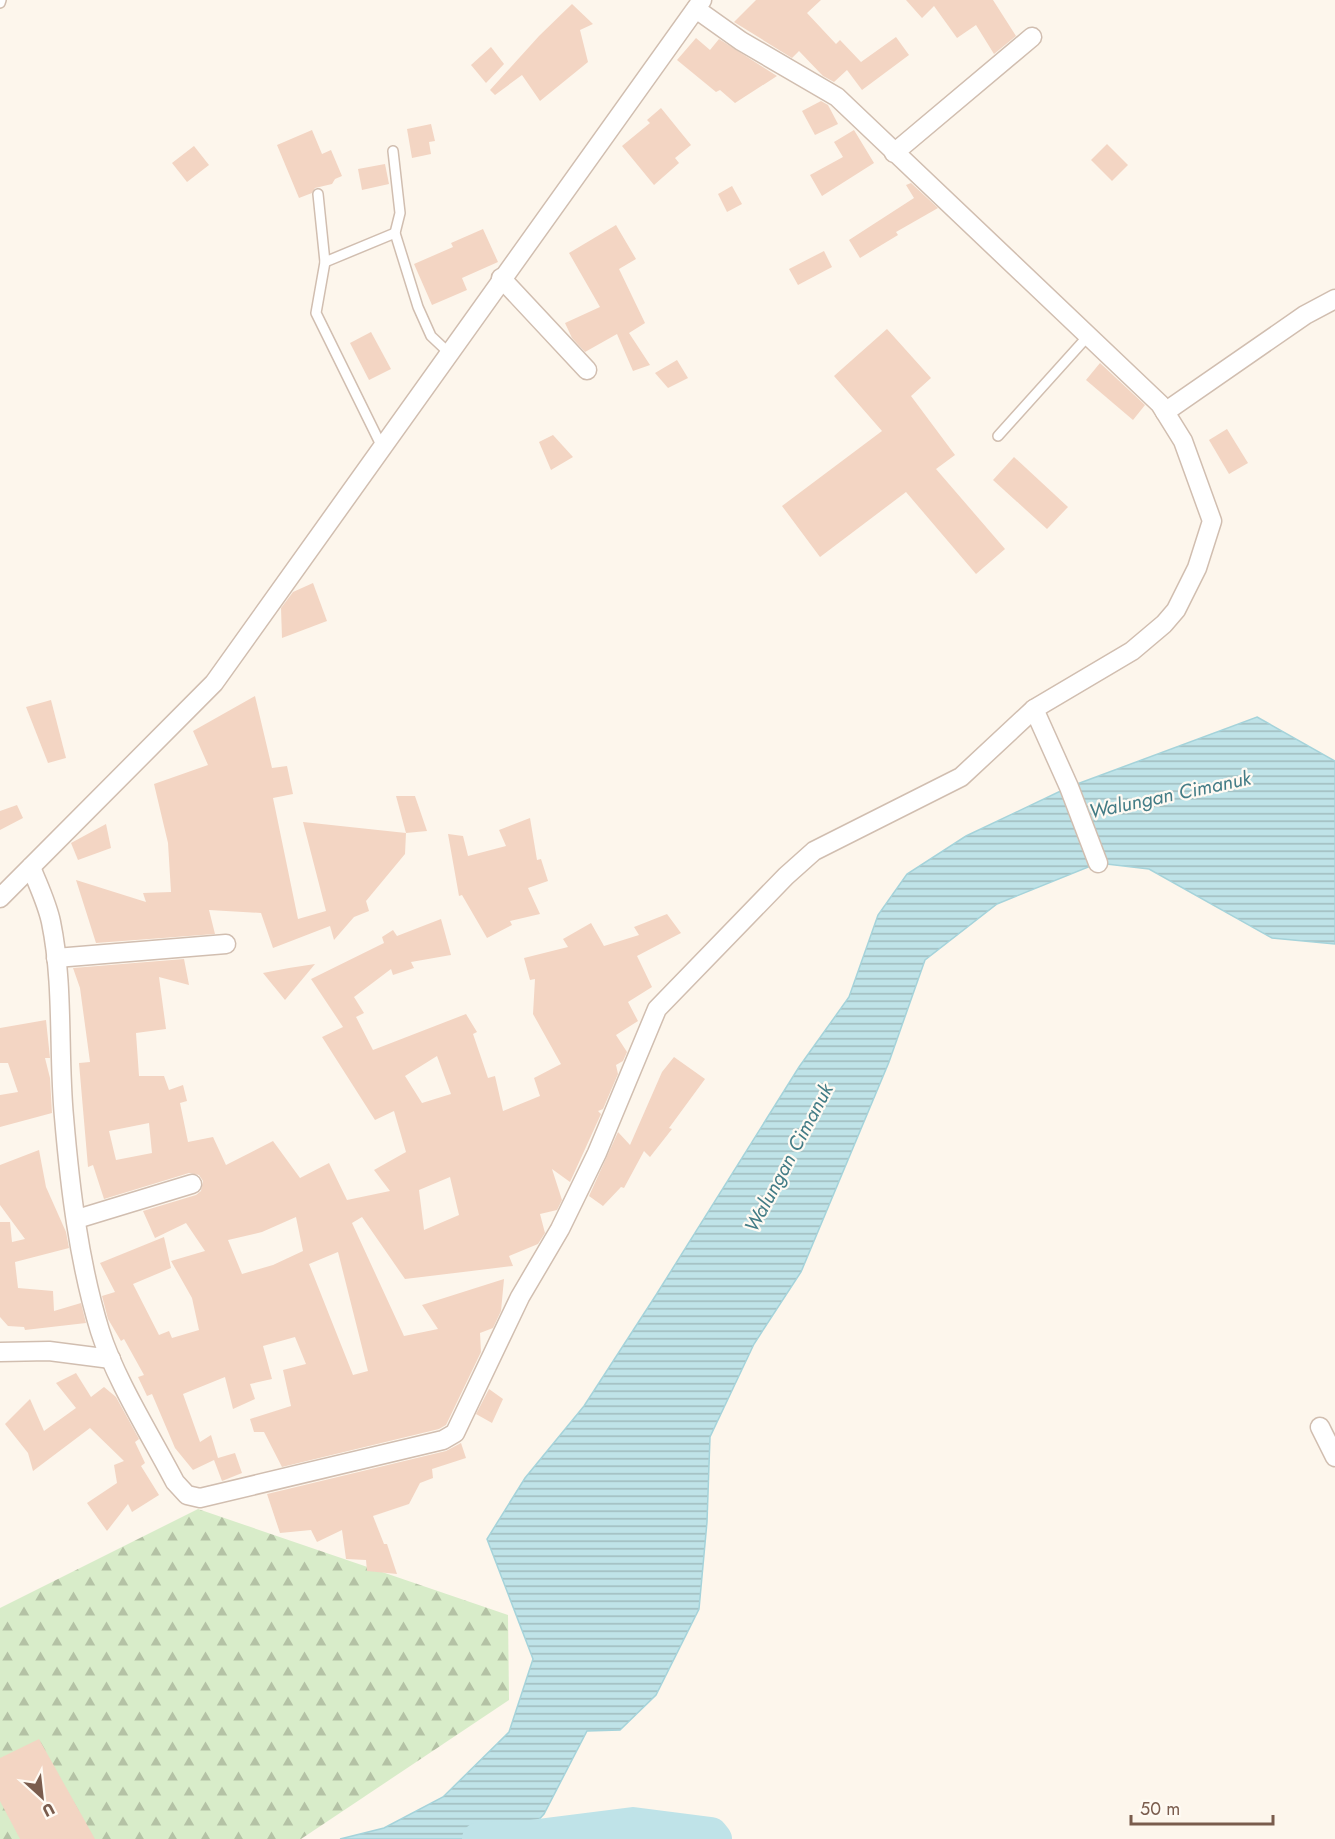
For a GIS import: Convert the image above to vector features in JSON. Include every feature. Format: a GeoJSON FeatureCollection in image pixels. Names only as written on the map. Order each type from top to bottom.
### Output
{"type":"FeatureCollection","features":[{"type":"Feature","properties":{"kind":"street"},"geometry":{"type":"LineString","coordinates":[[0,898],[214,683],[381,445],[699,5],[741,40],[837,97],[1166,412],[1192,461],[1212,521],[1197,568],[1176,610],[1149,637],[1131,651],[1034,709],[961,777],[814,851],[786,876],[657,1010],[587,1173],[560,1229],[514,1308],[460,1425],[450,1437],[193,1497],[181,1490],[175,1482],[111,1359],[100,1332],[85,1268],[63,1117],[56,958],[51,922],[31,867]]}},
{"type":"Feature","properties":{"kind":"street"},"geometry":{"type":"LineString","coordinates":[[894,153],[1032,37]]}},
{"type":"Feature","properties":{"kind":"street"},"geometry":{"type":"LineString","coordinates":[[501,278],[587,370]]}},
{"type":"Feature","properties":{"kind":"street"},"geometry":{"type":"LineString","coordinates":[[1166,412],[1305,315],[1335,299]]}},
{"type":"Feature","properties":{"kind":"street"},"geometry":{"type":"LineString","coordinates":[[1034,709],[1069,787],[1098,863]]}},
{"type":"Feature","properties":{"kind":"street"},"geometry":{"type":"LineString","coordinates":[[56,958],[226,944]]}},
{"type":"Feature","properties":{"kind":"street"},"geometry":{"type":"LineString","coordinates":[[77,1219],[192,1184]]}},
{"type":"Feature","properties":{"kind":"street"},"geometry":{"type":"LineString","coordinates":[[0,1352],[49,1351],[111,1359]]}},
{"type":"Feature","properties":{"kind":"street"},"geometry":{"type":"LineString","coordinates":[[1320,1427],[1335,1457]]}},
{"type":"Feature","properties":{"kind":"lane"},"geometry":{"type":"LineString","coordinates":[[393,151],[400,213],[395,233],[418,307],[432,336],[448,352]]}},
{"type":"Feature","properties":{"kind":"lane"},"geometry":{"type":"LineString","coordinates":[[318,194],[325,262],[316,313],[381,445]]}},
{"type":"Feature","properties":{"kind":"lane"},"geometry":{"type":"LineString","coordinates":[[325,262],[395,233]]}},
{"type":"Feature","properties":{"kind":"lane"},"geometry":{"type":"LineString","coordinates":[[998,436],[1088,336]]}},
{"type":"Feature","properties":{"kind":"green space"},"geometry":{"type":"Polygon","coordinates":[[[198,1509],[508,1615],[509,1700],[301,1839],[0,1839],[0,1608],[198,1509]]]}},
{"type":"Feature","properties":{"kind":"water","name":"Walungan Cimanuk"},"geometry":{"type":"Polygon","coordinates":[[[1257,717],[1335,761],[1335,944],[1272,938],[1149,869],[1098,863],[997,904],[925,960],[889,1062],[801,1272],[754,1344],[710,1437],[707,1522],[699,1609],[656,1695],[620,1730],[587,1731],[544,1814],[521,1839],[340,1839],[384,1828],[443,1797],[509,1732],[533,1659],[487,1539],[525,1478],[584,1406],[799,1067],[849,997],[878,915],[907,874],[966,836],[1069,787],[1257,717]]]}},
{"type":"Feature","properties":{"kind":"building"},"geometry":{"type":"Polygon","coordinates":[[[756,0],[821,0],[807,13],[836,44],[840,40],[861,62],[896,37],[909,55],[862,90],[847,70],[834,82],[823,76],[799,51],[792,58],[734,22],[756,0]]]}},
{"type":"Feature","properties":{"kind":"building"},"geometry":{"type":"Polygon","coordinates":[[[906,0],[993,0],[1016,36],[994,54],[976,25],[957,38],[934,6],[922,18],[906,0]]]}},
{"type":"Feature","properties":{"kind":"building"},"geometry":{"type":"Polygon","coordinates":[[[572,4],[593,24],[580,30],[588,62],[540,101],[522,75],[495,95],[490,90],[539,36],[572,4]]]}},
{"type":"Feature","properties":{"kind":"building"},"geometry":{"type":"Polygon","coordinates":[[[696,38],[710,50],[719,39],[777,76],[735,103],[720,90],[716,92],[677,60],[696,38]]]}},
{"type":"Feature","properties":{"kind":"building"},"geometry":{"type":"Polygon","coordinates":[[[491,47],[504,64],[486,83],[471,65],[491,47]]]}},
{"type":"Feature","properties":{"kind":"building"},"geometry":{"type":"Polygon","coordinates":[[[821,101],[828,105],[838,124],[815,135],[802,111],[821,101]]]}},
{"type":"Feature","properties":{"kind":"building"},"geometry":{"type":"Polygon","coordinates":[[[661,108],[691,145],[675,158],[679,163],[654,185],[622,146],[650,123],[647,120],[661,108]]]}},
{"type":"Feature","properties":{"kind":"building"},"geometry":{"type":"Polygon","coordinates":[[[431,124],[435,141],[429,142],[431,154],[412,158],[407,129],[431,124]]]}},
{"type":"Feature","properties":{"kind":"building"},"geometry":{"type":"Polygon","coordinates":[[[312,130],[322,154],[331,150],[342,176],[335,179],[332,184],[315,188],[312,193],[299,198],[277,145],[312,130]]]}},
{"type":"Feature","properties":{"kind":"building"},"geometry":{"type":"Polygon","coordinates":[[[854,130],[874,163],[822,196],[810,175],[843,157],[834,142],[854,130]]]}},
{"type":"Feature","properties":{"kind":"building"},"geometry":{"type":"Polygon","coordinates":[[[1107,144],[1128,165],[1112,181],[1091,160],[1107,144]]]}},
{"type":"Feature","properties":{"kind":"building"},"geometry":{"type":"Polygon","coordinates":[[[194,146],[209,165],[187,182],[172,163],[194,146]]]}},
{"type":"Feature","properties":{"kind":"building"},"geometry":{"type":"Polygon","coordinates":[[[385,164],[389,184],[362,190],[358,169],[385,164]]]}},
{"type":"Feature","properties":{"kind":"building"},"geometry":{"type":"Polygon","coordinates":[[[911,183],[938,208],[896,232],[898,235],[860,258],[849,240],[914,198],[906,185],[911,183]]]}},
{"type":"Feature","properties":{"kind":"building"},"geometry":{"type":"Polygon","coordinates":[[[732,186],[742,204],[727,212],[718,194],[732,186]]]}},
{"type":"Feature","properties":{"kind":"building"},"geometry":{"type":"Polygon","coordinates":[[[616,225],[636,259],[619,269],[645,323],[629,333],[650,365],[633,371],[617,334],[585,352],[572,338],[565,323],[600,307],[569,253],[616,225]]]}},
{"type":"Feature","properties":{"kind":"building"},"geometry":{"type":"Polygon","coordinates":[[[483,229],[498,262],[462,278],[467,290],[432,305],[414,264],[453,247],[451,243],[483,229]]]}},
{"type":"Feature","properties":{"kind":"building"},"geometry":{"type":"Polygon","coordinates":[[[824,251],[832,267],[798,285],[789,269],[824,251]]]}},
{"type":"Feature","properties":{"kind":"building"},"geometry":{"type":"Polygon","coordinates":[[[887,329],[931,378],[911,396],[955,455],[936,469],[1005,549],[976,574],[906,492],[820,557],[782,506],[882,431],[834,376],[887,329]]]}},
{"type":"Feature","properties":{"kind":"building"},"geometry":{"type":"Polygon","coordinates":[[[371,332],[391,369],[369,380],[350,343],[371,332]]]}},
{"type":"Feature","properties":{"kind":"building"},"geometry":{"type":"Polygon","coordinates":[[[677,360],[688,378],[668,388],[655,373],[677,360]]]}},
{"type":"Feature","properties":{"kind":"building"},"geometry":{"type":"Polygon","coordinates":[[[1100,363],[1145,405],[1133,420],[1086,380],[1100,363]]]}},
{"type":"Feature","properties":{"kind":"building"},"geometry":{"type":"Polygon","coordinates":[[[1227,429],[1248,463],[1229,474],[1209,440],[1227,429]]]}},
{"type":"Feature","properties":{"kind":"building"},"geometry":{"type":"Polygon","coordinates":[[[553,435],[573,457],[551,470],[539,442],[553,435]]]}},
{"type":"Feature","properties":{"kind":"building"},"geometry":{"type":"Polygon","coordinates":[[[1014,457],[1068,507],[1047,529],[993,480],[1014,457]]]}},
{"type":"Feature","properties":{"kind":"building"},"geometry":{"type":"Polygon","coordinates":[[[313,583],[327,621],[282,638],[281,608],[293,592],[313,583]]]}},
{"type":"Feature","properties":{"kind":"building"},"geometry":{"type":"Polygon","coordinates":[[[255,696],[272,768],[287,766],[293,794],[273,798],[298,919],[326,911],[303,822],[406,833],[405,854],[366,901],[369,911],[354,917],[334,940],[330,926],[273,948],[261,913],[209,910],[215,934],[96,943],[76,880],[146,902],[143,893],[171,892],[168,843],[154,784],[208,765],[193,731],[255,696]]]}},
{"type":"Feature","properties":{"kind":"building"},"geometry":{"type":"Polygon","coordinates":[[[51,700],[66,758],[48,763],[26,707],[51,700]]]}},
{"type":"Feature","properties":{"kind":"building"},"geometry":{"type":"Polygon","coordinates":[[[396,796],[415,796],[427,831],[406,833],[396,796]]]}},
{"type":"Feature","properties":{"kind":"building"},"geometry":{"type":"Polygon","coordinates":[[[17,805],[23,818],[0,830],[0,811],[17,805]]]}},
{"type":"Feature","properties":{"kind":"building"},"geometry":{"type":"Polygon","coordinates":[[[530,818],[537,860],[541,859],[548,881],[528,888],[540,914],[510,921],[512,925],[487,938],[462,895],[459,896],[448,834],[463,836],[468,856],[506,846],[499,830],[530,818]]]}},
{"type":"Feature","properties":{"kind":"building"},"geometry":{"type":"Polygon","coordinates":[[[106,824],[111,848],[78,860],[71,843],[106,824]]]}},
{"type":"Feature","properties":{"kind":"building"},"geometry":{"type":"Polygon","coordinates":[[[667,914],[681,933],[637,956],[652,987],[628,1002],[638,1021],[616,1035],[627,1052],[623,1061],[616,1065],[618,1074],[603,1109],[598,1111],[601,1114],[570,1182],[552,1169],[562,1200],[557,1210],[540,1214],[545,1233],[538,1244],[509,1256],[513,1266],[405,1279],[362,1217],[352,1223],[404,1336],[438,1329],[422,1305],[504,1279],[501,1311],[493,1328],[480,1333],[481,1352],[446,1425],[439,1429],[282,1467],[264,1432],[254,1432],[250,1419],[291,1406],[283,1370],[306,1364],[295,1337],[263,1346],[272,1379],[250,1384],[255,1399],[233,1409],[225,1377],[183,1394],[200,1442],[211,1435],[218,1458],[235,1453],[242,1473],[222,1481],[214,1460],[193,1470],[175,1448],[152,1394],[147,1396],[138,1377],[144,1375],[124,1339],[121,1341],[108,1319],[102,1296],[115,1292],[100,1263],[164,1237],[171,1268],[133,1284],[159,1335],[169,1331],[172,1338],[199,1330],[192,1298],[171,1261],[205,1251],[186,1223],[155,1238],[143,1211],[196,1195],[201,1191],[203,1181],[199,1175],[189,1173],[104,1199],[93,1165],[88,1167],[79,1063],[90,1062],[80,988],[73,968],[184,959],[189,985],[159,977],[166,1029],[136,1033],[139,1076],[164,1076],[169,1090],[183,1085],[187,1101],[180,1103],[188,1142],[213,1137],[226,1165],[273,1141],[300,1178],[329,1163],[347,1200],[390,1191],[374,1170],[406,1152],[394,1111],[375,1120],[322,1037],[343,1027],[311,979],[384,943],[382,937],[393,930],[397,936],[441,919],[451,955],[411,962],[414,968],[393,975],[391,969],[354,997],[364,1013],[356,1017],[373,1050],[466,1014],[477,1032],[473,1034],[488,1078],[495,1076],[503,1111],[540,1096],[534,1078],[561,1064],[533,1014],[535,979],[530,980],[524,958],[568,947],[563,939],[591,923],[604,946],[639,935],[634,927],[667,914]],[[437,1056],[405,1076],[422,1103],[451,1094],[437,1056]],[[149,1123],[109,1131],[116,1160],[152,1153],[149,1123]],[[450,1177],[419,1190],[424,1230],[459,1215],[450,1177]],[[296,1217],[262,1232],[228,1240],[242,1274],[273,1265],[303,1251],[296,1217]],[[338,1252],[309,1264],[353,1375],[368,1371],[338,1252]]]}},
{"type":"Feature","properties":{"kind":"building"},"geometry":{"type":"Polygon","coordinates":[[[315,964],[285,1000],[263,973],[289,968],[315,964]]]}},
{"type":"Feature","properties":{"kind":"building"},"geometry":{"type":"Polygon","coordinates":[[[46,1020],[50,1058],[45,1058],[50,1078],[52,1113],[0,1127],[0,1095],[18,1092],[8,1063],[0,1063],[0,1028],[46,1020]]]}},
{"type":"Feature","properties":{"kind":"building"},"geometry":{"type":"Polygon","coordinates":[[[674,1057],[705,1079],[669,1128],[672,1129],[650,1157],[644,1151],[624,1188],[621,1187],[603,1206],[589,1196],[618,1132],[630,1145],[662,1072],[674,1057]]]}},
{"type":"Feature","properties":{"kind":"building"},"geometry":{"type":"Polygon","coordinates":[[[39,1150],[46,1187],[66,1232],[69,1248],[15,1262],[18,1288],[53,1291],[54,1311],[81,1303],[86,1323],[25,1330],[24,1327],[8,1326],[0,1317],[0,1222],[10,1222],[12,1242],[25,1239],[0,1205],[0,1165],[39,1150]]]}},
{"type":"Feature","properties":{"kind":"building"},"geometry":{"type":"Polygon","coordinates":[[[76,1373],[91,1397],[104,1387],[116,1397],[139,1439],[135,1442],[145,1463],[141,1466],[159,1495],[132,1512],[128,1504],[107,1531],[87,1503],[117,1483],[114,1465],[124,1461],[90,1428],[33,1471],[28,1453],[5,1424],[30,1399],[44,1431],[76,1408],[56,1383],[76,1373]]]}},
{"type":"Feature","properties":{"kind":"building"},"geometry":{"type":"Polygon","coordinates":[[[489,1389],[503,1399],[492,1423],[476,1414],[489,1389]]]}},
{"type":"Feature","properties":{"kind":"building"},"geometry":{"type":"Polygon","coordinates":[[[461,1443],[466,1458],[432,1469],[433,1478],[420,1483],[409,1504],[373,1516],[384,1544],[387,1544],[397,1574],[367,1571],[366,1560],[346,1559],[342,1530],[317,1542],[311,1530],[280,1533],[267,1494],[446,1451],[461,1443]]]}},
{"type":"Feature","properties":{"kind":"building"},"geometry":{"type":"Polygon","coordinates":[[[39,1739],[95,1839],[20,1839],[0,1801],[0,1758],[39,1739]]]}},
{"type":"Feature","properties":{"kind":"waterway"},"geometry":{"type":"LineString","coordinates":[[479,1839],[522,1838],[633,1824],[711,1834],[715,1839]]}}]}
